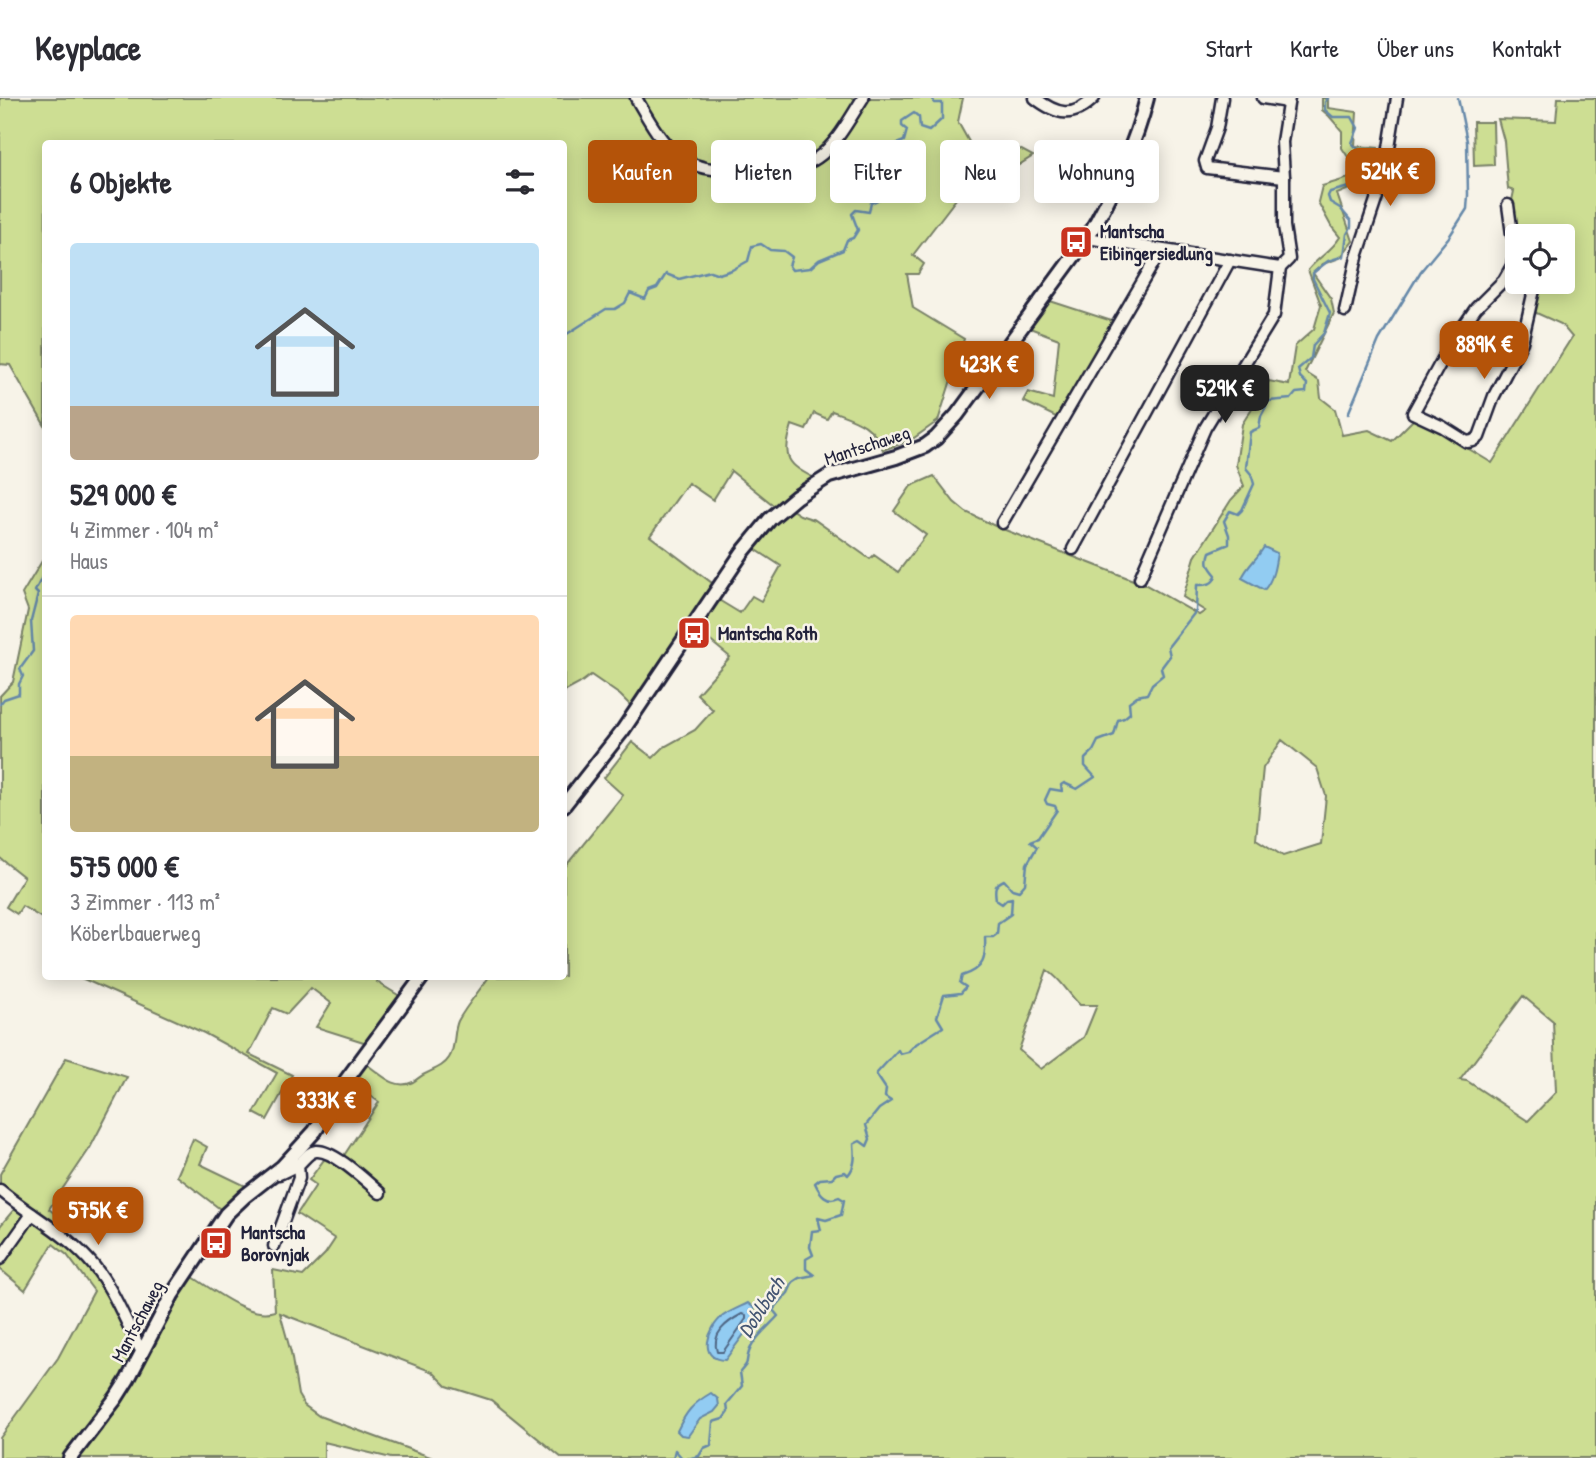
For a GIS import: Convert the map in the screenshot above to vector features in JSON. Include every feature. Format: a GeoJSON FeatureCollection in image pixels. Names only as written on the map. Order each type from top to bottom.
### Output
{"type":"FeatureCollection","features":[{"type":"Feature","properties":{"kind":"street"},"geometry":{"type":"LineString","coordinates":[[636,98],[678,157],[701,167],[743,171],[797,166],[816,159],[833,142],[863,98]]}},
{"type":"Feature","properties":{"kind":"street"},"geometry":{"type":"LineString","coordinates":[[1035,98],[1055,110],[1067,113],[1081,109],[1094,98]]}},
{"type":"Feature","properties":{"kind":"street","name":"Mantschaweg"},"geometry":{"type":"LineString","coordinates":[[567,801],[623,730],[742,553],[760,531],[796,496],[830,476],[911,453],[925,446],[946,429],[1087,239],[1107,201],[1134,138],[1147,98]]}},
{"type":"Feature","properties":{"kind":"street"},"geometry":{"type":"LineString","coordinates":[[1222,98],[1217,128],[1205,161],[1207,168],[1284,177]]}},
{"type":"Feature","properties":{"kind":"street"},"geometry":{"type":"LineString","coordinates":[[1140,578],[1205,428],[1274,315],[1280,268],[1289,259],[1284,226],[1282,142],[1289,100],[1262,98]]}},
{"type":"Feature","properties":{"kind":"street"},"geometry":{"type":"LineString","coordinates":[[1345,310],[1357,257],[1385,173],[1397,98]]}},
{"type":"Feature","properties":{"kind":"street"},"geometry":{"type":"LineString","coordinates":[[1507,205],[1511,224]]}},
{"type":"Feature","properties":{"kind":"street"},"geometry":{"type":"LineString","coordinates":[[1087,239],[1280,268]]}},
{"type":"Feature","properties":{"kind":"street"},"geometry":{"type":"LineString","coordinates":[[1002,523],[1161,250]]}},
{"type":"Feature","properties":{"kind":"street"},"geometry":{"type":"LineString","coordinates":[[1073,549],[1230,260]]}},
{"type":"Feature","properties":{"kind":"street"},"geometry":{"type":"LineString","coordinates":[[1505,277],[1476,308],[1451,344],[1413,413],[1443,426],[1467,442],[1479,437],[1494,396],[1522,342],[1533,294]]}},
{"type":"Feature","properties":{"kind":"street","name":"Mantschaweg"},"geometry":{"type":"LineString","coordinates":[[70,1458],[116,1398],[172,1295],[231,1209],[282,1167],[315,1131],[347,1079],[421,980]]}},
{"type":"Feature","properties":{"kind":"street"},"geometry":{"type":"LineString","coordinates":[[309,1154],[315,1131]]}},
{"type":"Feature","properties":{"kind":"street"},"geometry":{"type":"LineString","coordinates":[[263,1182],[298,1164],[317,1150],[328,1153],[380,1193]]}},
{"type":"Feature","properties":{"kind":"street"},"geometry":{"type":"LineString","coordinates":[[274,1247],[299,1178],[298,1164]]}},
{"type":"Feature","properties":{"kind":"street"},"geometry":{"type":"LineString","coordinates":[[0,1190],[64,1236],[94,1266],[142,1352]]}},
{"type":"Feature","properties":{"kind":"street"},"geometry":{"type":"LineString","coordinates":[[0,1259],[32,1214]]}},
{"type":"Feature","properties":{"kind":"green space"},"geometry":{"type":"Polygon","coordinates":[[[0,98],[963,98],[958,122],[968,140],[940,140],[940,203],[953,203],[913,255],[924,264],[918,274],[907,274],[913,308],[964,339],[938,421],[911,440],[883,450],[874,434],[856,420],[832,411],[827,419],[814,413],[806,430],[792,425],[787,446],[789,459],[793,464],[816,479],[777,508],[731,471],[713,500],[688,483],[650,536],[715,588],[633,708],[620,695],[591,675],[567,690],[567,140],[42,140],[42,421],[10,365],[0,364],[0,98]]]}},
{"type":"Feature","properties":{"kind":"green space"},"geometry":{"type":"Polygon","coordinates":[[[1322,98],[1328,98],[1328,108],[1357,112],[1355,146],[1378,148],[1369,181],[1337,194],[1353,241],[1340,258],[1323,264],[1313,273],[1331,299],[1334,313],[1305,372],[1319,381],[1321,398],[1335,409],[1342,435],[1369,430],[1392,441],[1416,417],[1492,463],[1572,337],[1561,324],[1532,311],[1533,294],[1575,294],[1575,224],[1514,224],[1510,210],[1514,191],[1508,189],[1504,141],[1498,119],[1556,121],[1558,98],[1596,98],[1596,1458],[562,1458],[491,1400],[447,1386],[433,1372],[280,1313],[291,1353],[298,1395],[304,1405],[319,1416],[433,1458],[391,1458],[324,1442],[324,1458],[77,1458],[188,1274],[230,1301],[265,1313],[275,1311],[273,1270],[303,1276],[325,1254],[335,1239],[297,1214],[316,1185],[309,1180],[326,1157],[339,1163],[379,1102],[351,1082],[366,1064],[393,1083],[413,1082],[449,1058],[458,1021],[487,980],[567,980],[567,864],[623,795],[604,778],[632,742],[653,758],[664,747],[695,730],[713,710],[697,694],[730,657],[697,630],[717,599],[740,613],[752,596],[761,601],[781,566],[752,547],[789,508],[815,520],[870,559],[874,555],[898,572],[926,535],[894,511],[911,486],[934,476],[954,502],[966,512],[1146,585],[1199,615],[1205,611],[1183,597],[1195,557],[1231,500],[1244,486],[1236,465],[1242,424],[1269,381],[1289,385],[1295,346],[1314,329],[1321,305],[1308,270],[1340,237],[1318,202],[1322,186],[1356,176],[1362,165],[1350,160],[1342,148],[1342,131],[1322,110],[1322,98]],[[1282,740],[1263,768],[1256,839],[1283,856],[1321,844],[1326,796],[1317,768],[1282,740]],[[1047,970],[1019,1050],[1041,1069],[1084,1037],[1097,1005],[1080,1005],[1047,970]],[[1523,996],[1460,1080],[1467,1081],[1528,1121],[1556,1092],[1553,1021],[1523,996]]]}},
{"type":"Feature","properties":{"kind":"green space"},"geometry":{"type":"Polygon","coordinates":[[[1473,122],[1493,122],[1494,165],[1474,166],[1473,122]]]}},
{"type":"Feature","properties":{"kind":"green space"},"geometry":{"type":"Polygon","coordinates":[[[1020,149],[1033,156],[1020,164],[1020,149]]]}},
{"type":"Feature","properties":{"kind":"green space"},"geometry":{"type":"Polygon","coordinates":[[[1047,300],[1115,322],[1058,418],[1023,401],[1028,392],[1053,399],[1059,339],[1027,327],[1047,300]]]}},
{"type":"Feature","properties":{"kind":"green space"},"geometry":{"type":"Polygon","coordinates":[[[42,561],[42,918],[22,906],[17,914],[6,907],[24,877],[0,858],[0,696],[13,682],[28,610],[22,594],[42,561]]]}},
{"type":"Feature","properties":{"kind":"green space"},"geometry":{"type":"Polygon","coordinates":[[[86,980],[378,980],[377,982],[403,998],[370,1044],[316,1027],[331,1003],[311,988],[287,1014],[273,1008],[249,1054],[292,1075],[267,1120],[254,1113],[277,1073],[204,1033],[86,980]]]}},
{"type":"Feature","properties":{"kind":"green space"},"geometry":{"type":"Polygon","coordinates":[[[66,1058],[127,1077],[90,1148],[49,1209],[64,1221],[59,1227],[0,1187],[0,1174],[66,1058]]]}},
{"type":"Feature","properties":{"kind":"green space"},"geometry":{"type":"Polygon","coordinates":[[[193,1139],[207,1147],[200,1164],[250,1188],[224,1212],[177,1176],[193,1139]]]}},
{"type":"Feature","properties":{"kind":"green space"},"geometry":{"type":"Polygon","coordinates":[[[16,1207],[53,1230],[98,1275],[137,1350],[122,1381],[67,1458],[0,1458],[0,1438],[58,1358],[94,1291],[67,1255],[53,1244],[25,1290],[0,1269],[0,1226],[16,1207]]]}},
{"type":"Feature","properties":{"kind":"water"},"geometry":{"type":"Polygon","coordinates":[[[1264,547],[1277,553],[1272,578],[1264,590],[1242,578],[1264,547]]]}},
{"type":"Feature","properties":{"kind":"water"},"geometry":{"type":"Polygon","coordinates":[[[748,1303],[754,1308],[756,1318],[725,1360],[716,1359],[708,1349],[713,1328],[723,1316],[748,1303]]]}},
{"type":"Feature","properties":{"kind":"water"},"geometry":{"type":"Polygon","coordinates":[[[711,1393],[718,1399],[719,1406],[714,1412],[700,1419],[688,1436],[681,1435],[677,1431],[687,1414],[694,1405],[711,1393]]]}},
{"type":"Feature","properties":{"kind":"waterway"},"geometry":{"type":"LineString","coordinates":[[567,334],[606,309],[615,309],[625,303],[630,293],[645,299],[649,291],[657,288],[666,274],[679,279],[710,271],[719,274],[732,270],[748,261],[752,246],[761,244],[770,250],[784,251],[792,257],[789,266],[792,270],[810,268],[819,260],[843,250],[847,240],[853,238],[858,230],[852,214],[856,210],[869,212],[871,203],[889,193],[884,188],[900,171],[897,168],[888,169],[886,164],[893,159],[891,154],[894,145],[904,141],[907,130],[902,126],[902,121],[914,113],[919,117],[920,128],[929,131],[942,119],[942,103],[934,103],[933,98]]}},
{"type":"Feature","properties":{"kind":"waterway","name":"Doblbach"},"geometry":{"type":"LineString","coordinates":[[691,1458],[699,1456],[704,1448],[711,1445],[713,1422],[723,1419],[728,1412],[727,1404],[742,1386],[740,1372],[754,1342],[778,1316],[773,1310],[788,1293],[793,1282],[814,1275],[806,1269],[806,1259],[813,1255],[810,1247],[812,1231],[821,1230],[818,1218],[826,1220],[841,1215],[844,1200],[824,1196],[815,1183],[820,1179],[832,1178],[836,1174],[845,1172],[848,1175],[854,1164],[854,1144],[860,1141],[867,1146],[870,1139],[866,1125],[879,1109],[891,1101],[885,1097],[886,1089],[876,1074],[898,1050],[900,1054],[908,1052],[943,1027],[937,1017],[944,995],[961,993],[966,987],[960,983],[962,976],[980,966],[985,951],[985,937],[997,934],[998,923],[1011,914],[1012,898],[1002,904],[996,900],[996,886],[1004,880],[1012,889],[1019,891],[1025,884],[1027,864],[1037,847],[1030,841],[1038,838],[1057,810],[1045,800],[1050,789],[1062,791],[1061,785],[1064,783],[1077,789],[1095,777],[1085,766],[1085,759],[1098,741],[1114,735],[1118,720],[1130,713],[1129,702],[1137,696],[1147,694],[1152,684],[1163,675],[1161,668],[1170,656],[1168,647],[1196,611],[1197,585],[1209,584],[1215,578],[1216,575],[1208,562],[1210,552],[1229,544],[1224,521],[1230,511],[1238,514],[1242,510],[1254,484],[1246,468],[1250,432],[1259,428],[1261,416],[1269,401],[1291,399],[1296,393],[1306,392],[1307,384],[1300,377],[1298,369],[1311,358],[1313,345],[1324,333],[1330,313],[1313,279],[1313,273],[1328,261],[1344,256],[1347,234],[1351,227],[1351,221],[1340,208],[1330,202],[1328,196],[1330,192],[1368,182],[1375,171],[1375,160],[1352,143],[1358,128],[1352,117],[1333,117],[1325,110],[1328,98]]}},
{"type":"Feature","properties":{"kind":"waterway"},"geometry":{"type":"LineString","coordinates":[[1348,414],[1379,340],[1421,271],[1449,237],[1467,209],[1467,141],[1458,98]]}},
{"type":"Feature","properties":{"kind":"waterway"},"geometry":{"type":"LineString","coordinates":[[0,704],[4,699],[19,694],[19,684],[23,676],[20,669],[33,651],[31,621],[38,594],[35,591],[42,577]]}},
{"type":"Feature","properties":{"kind":"waterway","name":"Doblbach"},"geometry":{"type":"LineString","coordinates":[[673,1458],[675,1450],[682,1458]]}},
{"type":"Feature","properties":{"kind":"place","name":"Mantscha Eibingersiedlung"},"geometry":{"type":"Point","coordinates":[1076,242]}},
{"type":"Feature","properties":{"kind":"place","name":"Mantscha Roth"},"geometry":{"type":"Point","coordinates":[694,633]}},
{"type":"Feature","properties":{"kind":"place","name":"Mantscha Borovnjak"},"geometry":{"type":"Point","coordinates":[216,1243]}}]}
